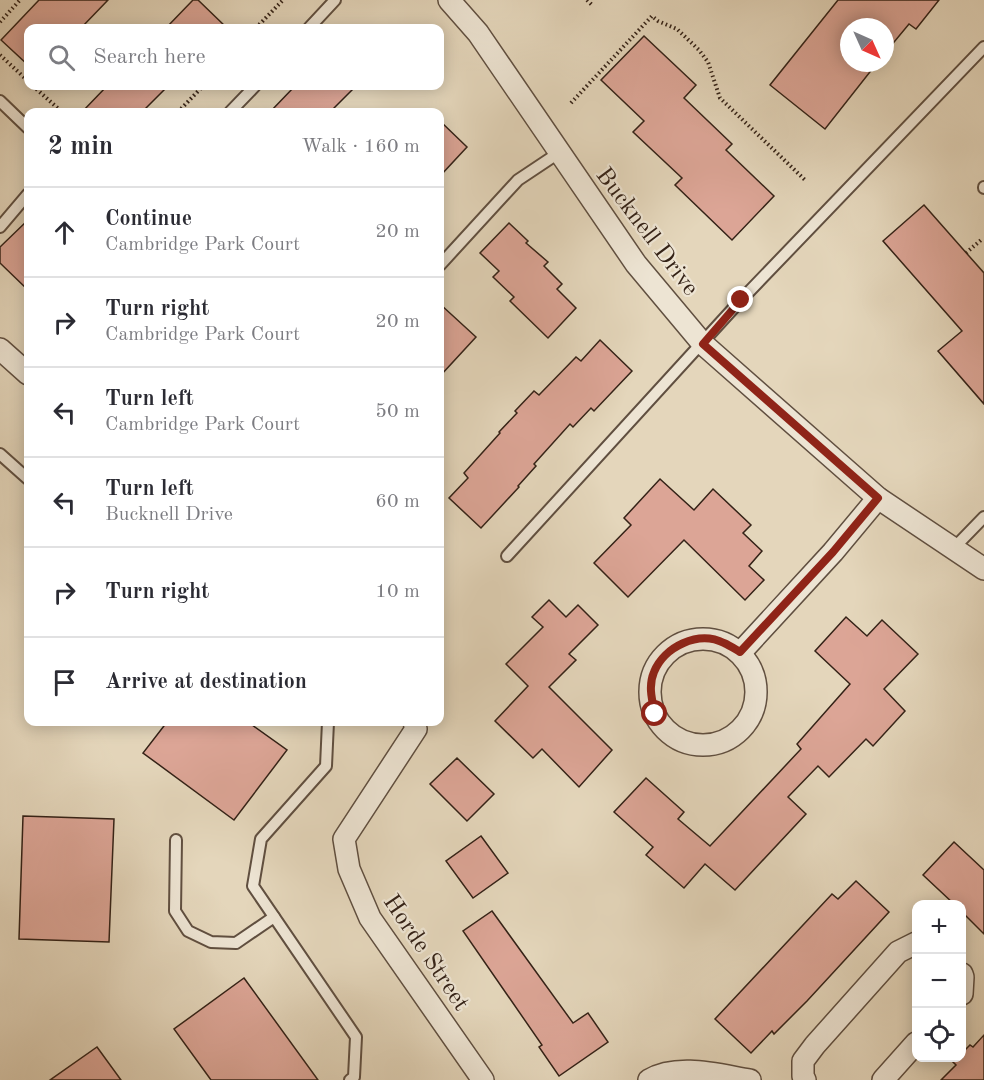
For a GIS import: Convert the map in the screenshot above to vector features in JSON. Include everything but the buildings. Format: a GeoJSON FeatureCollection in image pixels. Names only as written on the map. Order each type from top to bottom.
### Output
{"type":"FeatureCollection","features":[{"type":"Feature","properties":{"kind":"street","name":"Bucknell Drive"},"geometry":{"type":"LineString","coordinates":[[449,0],[478,33],[636,264],[703,344],[878,498],[984,569]]}},
{"type":"Feature","properties":{"kind":"street"},"geometry":{"type":"LineString","coordinates":[[0,349],[24,370]]}},
{"type":"Feature","properties":{"kind":"street"},"geometry":{"type":"LineString","coordinates":[[740,652],[833,552],[878,498]]}},
{"type":"Feature","properties":{"kind":"street"},"geometry":{"type":"LineString","coordinates":[[701,638],[722,642],[740,652],[752,669],[757,689],[754,710],[742,728],[725,740],[705,745],[685,742],[667,731],[655,714],[650,694],[653,673],[664,655],[681,643],[701,638]]}},
{"type":"Feature","properties":{"kind":"street","name":"Horde Street"},"geometry":{"type":"LineString","coordinates":[[415,726],[416,729],[344,839],[349,869],[370,918],[483,1080]]}},
{"type":"Feature","properties":{"kind":"street"},"geometry":{"type":"LineString","coordinates":[[805,1080],[803,1061],[815,1044],[898,952],[912,945]]}},
{"type":"Feature","properties":{"kind":"street"},"geometry":{"type":"LineString","coordinates":[[883,1080],[912,1047]]}},
{"type":"Feature","properties":{"kind":"street"},"geometry":{"type":"LineString","coordinates":[[649,1080],[659,1074],[689,1071],[750,1080]]}},
{"type":"Feature","properties":{"kind":"lane"},"geometry":{"type":"LineString","coordinates":[[313,24],[335,0]]}},
{"type":"Feature","properties":{"kind":"lane"},"geometry":{"type":"LineString","coordinates":[[507,556],[741,300],[984,47]]}},
{"type":"Feature","properties":{"kind":"lane"},"geometry":{"type":"LineString","coordinates":[[234,108],[251,90]]}},
{"type":"Feature","properties":{"kind":"lane"},"geometry":{"type":"LineString","coordinates":[[0,101],[24,124]]}},
{"type":"Feature","properties":{"kind":"lane"},"geometry":{"type":"LineString","coordinates":[[444,260],[518,180],[560,152]]}},
{"type":"Feature","properties":{"kind":"lane"},"geometry":{"type":"LineString","coordinates":[[0,227],[24,199]]}},
{"type":"Feature","properties":{"kind":"lane"},"geometry":{"type":"LineString","coordinates":[[0,454],[24,475]]}},
{"type":"Feature","properties":{"kind":"lane"},"geometry":{"type":"LineString","coordinates":[[953,549],[984,517]]}},
{"type":"Feature","properties":{"kind":"lane"},"geometry":{"type":"LineString","coordinates":[[328,726],[326,766],[261,839],[254,886],[356,1037],[354,1077],[350,1080]]}},
{"type":"Feature","properties":{"kind":"lane"},"geometry":{"type":"LineString","coordinates":[[176,840],[175,911],[188,931],[211,942],[236,942],[274,916]]}},
{"type":"Feature","properties":{"kind":"path"},"geometry":{"type":"LineString","coordinates":[[0,22],[20,0]]}},
{"type":"Feature","properties":{"kind":"path"},"geometry":{"type":"LineString","coordinates":[[260,24],[283,0]]}},
{"type":"Feature","properties":{"kind":"path"},"geometry":{"type":"LineString","coordinates":[[587,0],[592,5]]}},
{"type":"Feature","properties":{"kind":"path"},"geometry":{"type":"LineString","coordinates":[[571,103],[652,16],[677,29],[699,50],[708,62],[720,98],[805,180]]}},
{"type":"Feature","properties":{"kind":"path"},"geometry":{"type":"LineString","coordinates":[[0,55],[24,77]]}},
{"type":"Feature","properties":{"kind":"path"},"geometry":{"type":"LineString","coordinates":[[37,90],[58,108]]}},
{"type":"Feature","properties":{"kind":"path"},"geometry":{"type":"LineString","coordinates":[[182,108],[200,90]]}},
{"type":"Feature","properties":{"kind":"path"},"geometry":{"type":"LineString","coordinates":[[966,253],[981,240]]}},
{"type":"Feature","properties":{"kind":"route"},"geometry":{"type":"LineString","coordinates":[[655,714],[650,694],[653,673],[664,655],[681,643],[701,638],[722,642],[740,652],[833,552],[878,498],[703,344],[741,300]]}}]}
